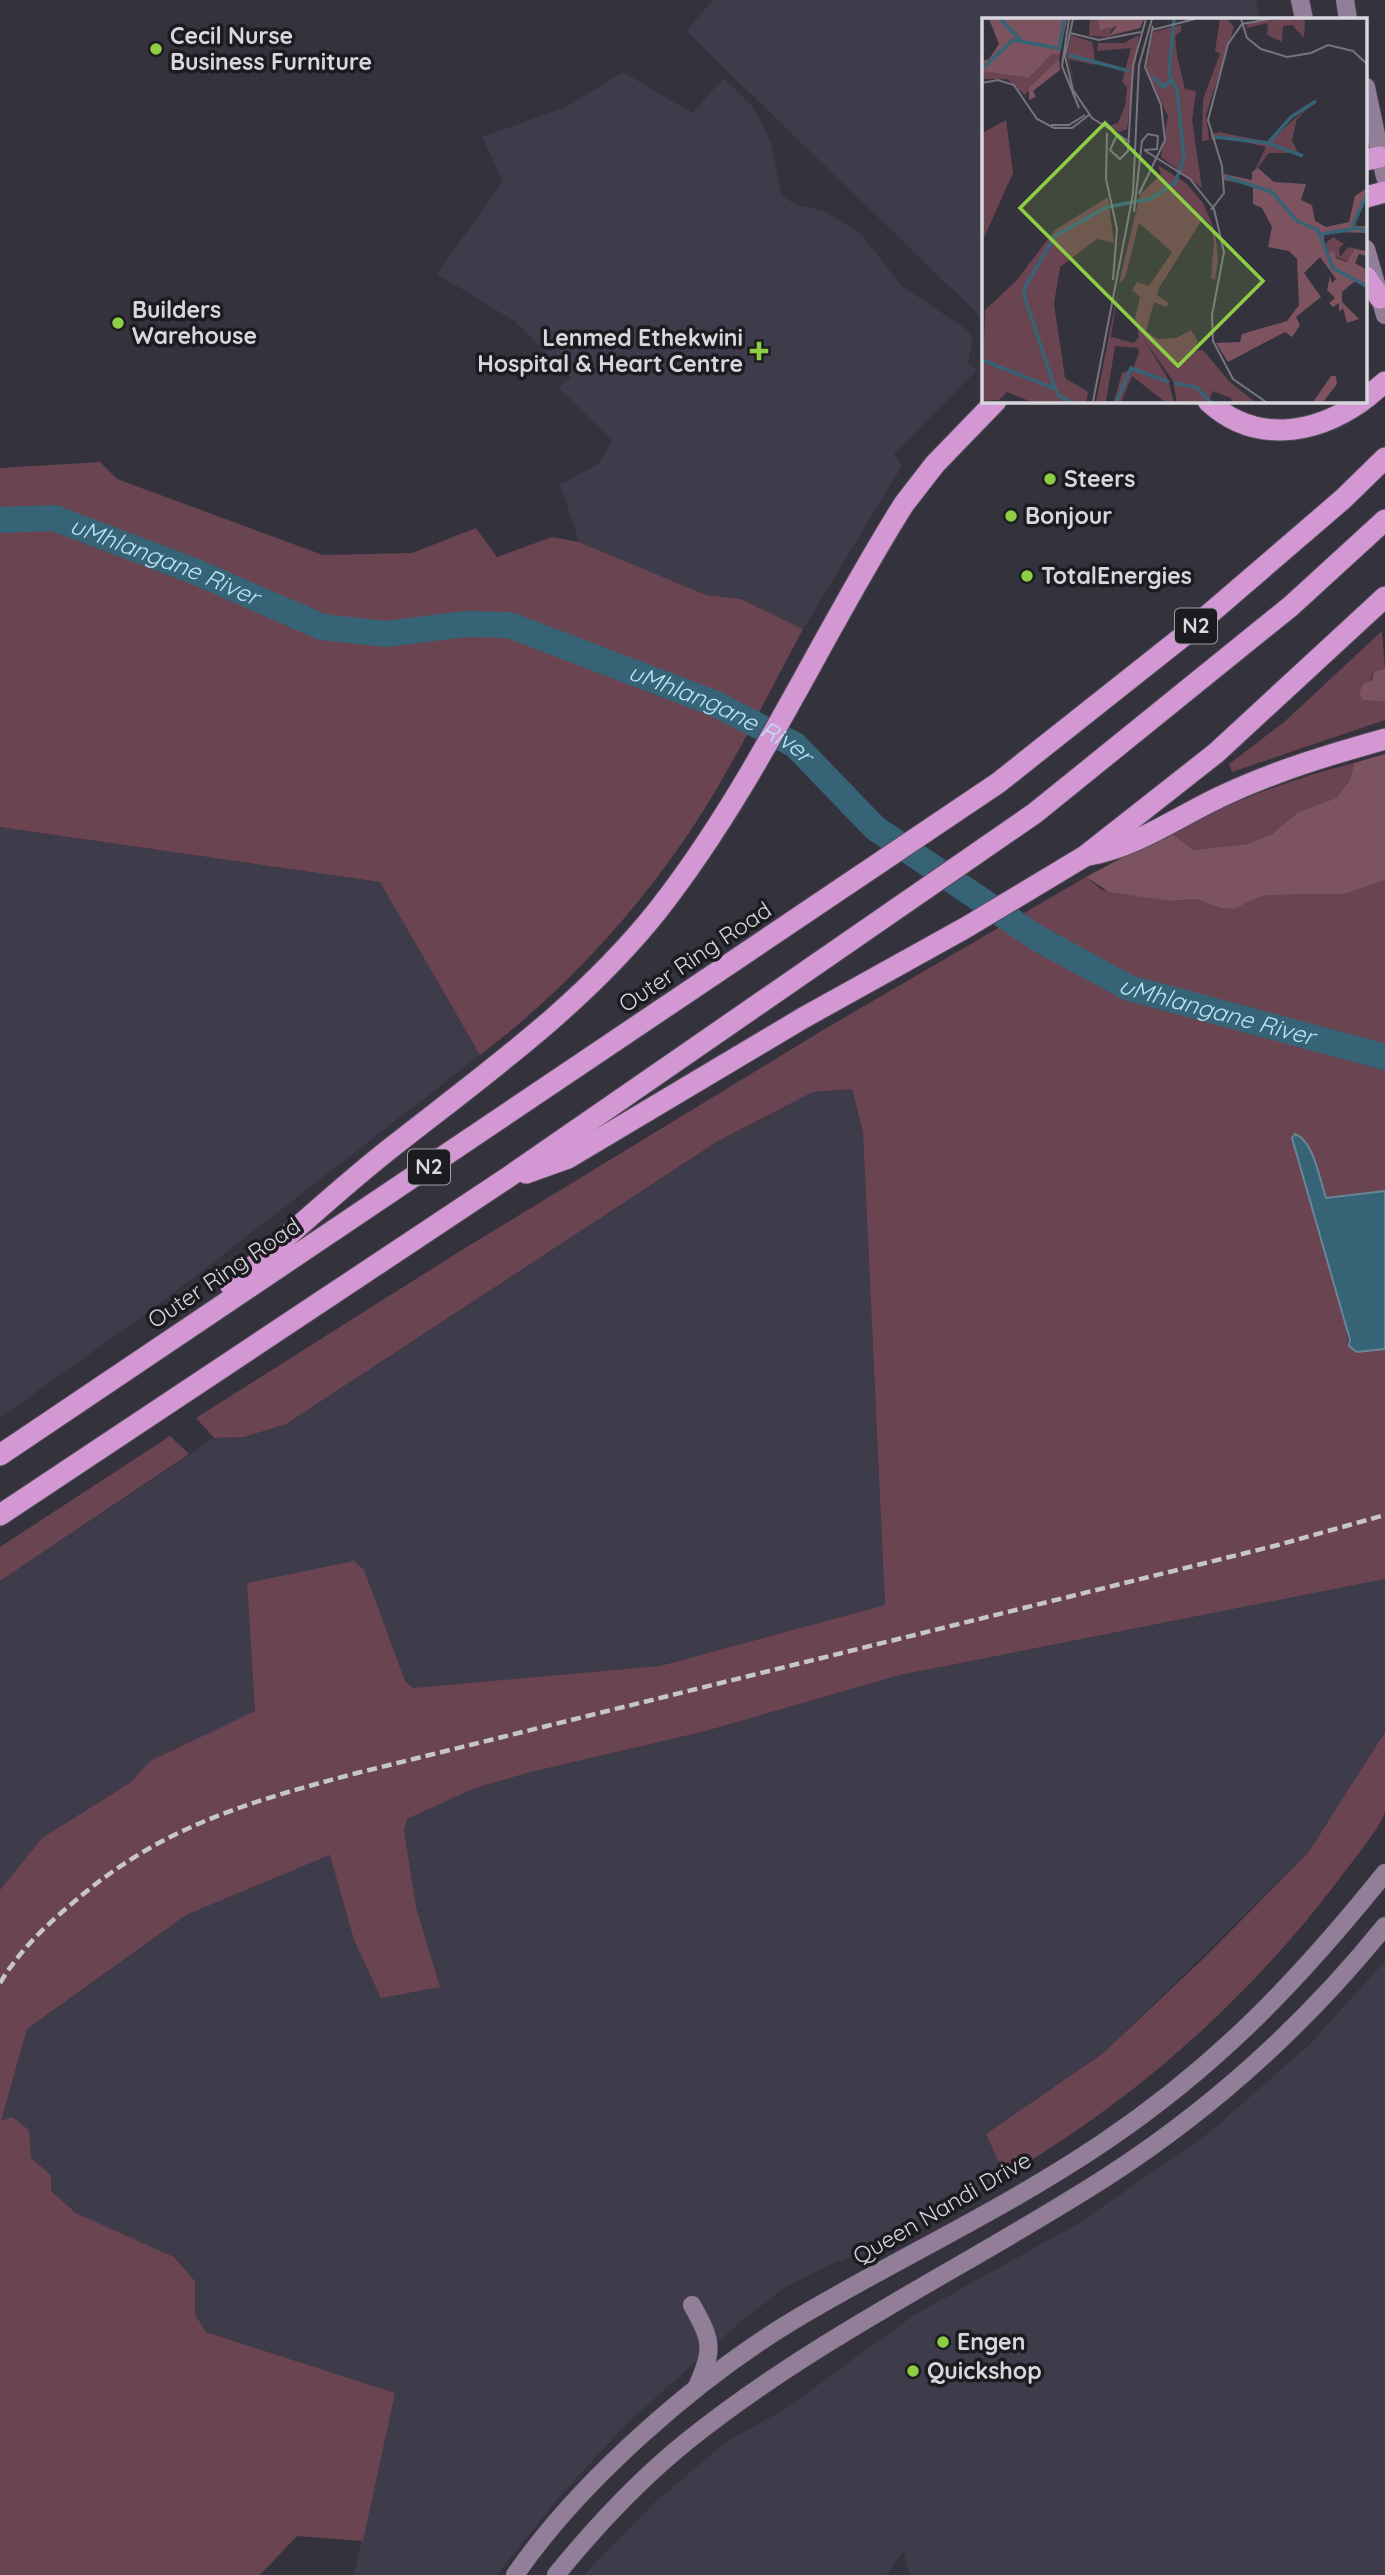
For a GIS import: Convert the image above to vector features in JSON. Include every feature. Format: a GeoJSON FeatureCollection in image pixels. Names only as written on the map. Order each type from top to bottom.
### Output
{"type":"FeatureCollection","features":[{"type":"Feature","properties":{"kind":"highway"},"geometry":{"type":"LineString","coordinates":[[1368,196],[1385,192]]}},
{"type":"Feature","properties":{"kind":"highway"},"geometry":{"type":"LineString","coordinates":[[1368,281],[1383,307]]}},
{"type":"Feature","properties":{"kind":"highway"},"geometry":{"type":"LineString","coordinates":[[1368,397],[1385,382]]}},
{"type":"Feature","properties":{"kind":"highway"},"geometry":{"type":"LineString","coordinates":[[163,1345],[384,1154],[526,1043],[577,998],[658,910],[737,794],[904,504],[935,464],[995,402]]}},
{"type":"Feature","properties":{"kind":"highway"},"geometry":{"type":"LineString","coordinates":[[1209,402],[1232,419],[1268,432],[1326,422],[1361,402]]}},
{"type":"Feature","properties":{"kind":"highway","name":"Outer Ring Road"},"geometry":{"type":"LineString","coordinates":[[0,1455],[858,880],[998,783],[1186,634],[1343,499],[1385,458]]}},
{"type":"Feature","properties":{"kind":"highway","name":"N2"},"geometry":{"type":"LineString","coordinates":[[0,1515],[507,1178],[1035,813],[1260,632],[1385,520]]}},
{"type":"Feature","properties":{"kind":"highway"},"geometry":{"type":"LineString","coordinates":[[507,1178],[568,1158],[803,1018],[965,928],[1076,861],[1216,753],[1385,597]]}},
{"type":"Feature","properties":{"kind":"highway"},"geometry":{"type":"LineString","coordinates":[[1076,861],[1138,840],[1266,775],[1305,761],[1385,739]]}},
{"type":"Feature","properties":{"kind":"main road"},"geometry":{"type":"LineString","coordinates":[[1300,0],[1304,18]]}},
{"type":"Feature","properties":{"kind":"main road"},"geometry":{"type":"LineString","coordinates":[[1345,0],[1348,18]]}},
{"type":"Feature","properties":{"kind":"main road"},"geometry":{"type":"LineString","coordinates":[[1368,101],[1377,165]]}},
{"type":"Feature","properties":{"kind":"main road"},"geometry":{"type":"LineString","coordinates":[[1368,256],[1383,307]]}},
{"type":"Feature","properties":{"kind":"main road","name":"Queen Nandi Drive"},"geometry":{"type":"LineString","coordinates":[[514,2575],[579,2497],[695,2390],[790,2322],[1021,2193],[1103,2143],[1174,2091],[1242,2035],[1289,1987],[1385,1873]]}},
{"type":"Feature","properties":{"kind":"main road"},"geometry":{"type":"LineString","coordinates":[[556,2575],[637,2486],[687,2442],[742,2401],[809,2354],[1107,2177],[1256,2067],[1348,1972],[1385,1926]]}},
{"type":"Feature","properties":{"kind":"main road"},"geometry":{"type":"LineString","coordinates":[[692,2305],[710,2336],[710,2351],[695,2390]]}},
{"type":"Feature","properties":{"kind":"shaded area"},"geometry":{"type":"Polygon","coordinates":[[[713,0],[1256,0],[1260,18],[982,18],[982,318],[686,31],[713,0]]]}},
{"type":"Feature","properties":{"kind":"shaded area","name":"Lenmed Ethekwini Hospital & Heart Centre"},"geometry":{"type":"Polygon","coordinates":[[[623,72],[692,113],[724,78],[750,104],[764,126],[772,147],[782,196],[797,205],[822,210],[861,234],[902,286],[966,329],[973,339],[968,363],[977,370],[894,454],[902,466],[803,629],[741,599],[706,595],[579,542],[560,485],[599,463],[612,440],[558,387],[571,377],[514,321],[437,274],[503,181],[482,137],[568,106],[623,72]]]}},
{"type":"Feature","properties":{"kind":"shaded area"},"geometry":{"type":"Polygon","coordinates":[[[100,462],[117,479],[323,555],[412,553],[476,528],[497,557],[552,537],[579,542],[706,595],[741,599],[803,629],[721,781],[669,862],[621,922],[568,979],[480,1055],[380,882],[0,827],[0,468],[100,462]]]}},
{"type":"Feature","properties":{"kind":"shaded area"},"geometry":{"type":"Polygon","coordinates":[[[1382,631],[1385,669],[1374,671],[1363,700],[1385,702],[1385,720],[1232,772],[1229,764],[1283,723],[1382,631]]]}},
{"type":"Feature","properties":{"kind":"shaded area"},"geometry":{"type":"Polygon","coordinates":[[[1385,669],[1385,702],[1363,700],[1359,694],[1363,684],[1372,680],[1374,671],[1385,669]]]}},
{"type":"Feature","properties":{"kind":"shaded area"},"geometry":{"type":"Polygon","coordinates":[[[1385,754],[1385,880],[1345,894],[1264,895],[1234,909],[1221,908],[1196,899],[1170,901],[1109,892],[1086,877],[1170,832],[1193,850],[1247,844],[1272,834],[1298,812],[1336,798],[1350,780],[1354,763],[1385,754]]]}},
{"type":"Feature","properties":{"kind":"shaded area"},"geometry":{"type":"Polygon","coordinates":[[[1354,763],[1350,780],[1336,798],[1298,812],[1272,834],[1247,844],[1193,850],[1170,832],[1260,793],[1354,763]]]}},
{"type":"Feature","properties":{"kind":"shaded area"},"geometry":{"type":"Polygon","coordinates":[[[0,827],[380,882],[480,1055],[161,1303],[0,1418],[0,827]]]}},
{"type":"Feature","properties":{"kind":"shaded area"},"geometry":{"type":"Polygon","coordinates":[[[1086,877],[1102,890],[1170,901],[1196,899],[1221,908],[1234,909],[1264,895],[1345,894],[1385,880],[1385,1191],[1326,1198],[1310,1151],[1349,1346],[1358,1352],[1385,1349],[1385,1579],[900,1675],[706,1731],[531,1772],[475,1788],[407,1819],[404,1830],[416,1907],[440,1987],[381,1998],[354,1940],[330,1855],[186,1915],[27,2029],[1,2121],[12,2117],[29,2130],[31,2158],[51,2175],[51,2191],[76,2213],[174,2257],[195,2281],[195,2314],[206,2332],[395,2393],[363,2541],[297,2536],[260,2575],[0,2575],[0,1890],[42,1838],[131,1782],[150,1761],[255,1711],[247,1583],[354,1561],[364,1570],[405,1681],[413,1688],[660,1666],[885,1605],[863,1132],[852,1089],[813,1092],[718,1141],[286,1424],[244,1437],[214,1438],[196,1418],[457,1253],[828,1027],[1086,877]]]}},
{"type":"Feature","properties":{"kind":"shaded area"},"geometry":{"type":"Polygon","coordinates":[[[852,1089],[863,1132],[885,1605],[660,1666],[413,1688],[247,1583],[255,1711],[150,1761],[131,1782],[42,1838],[0,1890],[0,1581],[214,1438],[244,1437],[286,1424],[718,1141],[813,1092],[852,1089]]]}},
{"type":"Feature","properties":{"kind":"shaded area"},"geometry":{"type":"Polygon","coordinates":[[[170,1436],[189,1454],[0,1581],[0,1547],[170,1436]]]}},
{"type":"Feature","properties":{"kind":"shaded area"},"geometry":{"type":"Polygon","coordinates":[[[1385,1579],[1385,1732],[1308,1853],[1102,2054],[986,2134],[1005,2176],[881,2249],[836,2262],[784,2288],[743,2320],[626,2424],[556,2501],[497,2575],[354,2575],[395,2393],[206,2332],[195,2314],[195,2281],[174,2257],[76,2213],[51,2191],[51,2175],[31,2158],[1,2122],[27,2029],[186,1915],[331,1855],[354,1940],[440,1987],[416,1907],[404,1830],[407,1819],[475,1788],[531,1772],[706,1731],[900,1675],[1385,1579]]]}},
{"type":"Feature","properties":{"kind":"shaded area"},"geometry":{"type":"Polygon","coordinates":[[[1385,1732],[1385,1812],[1365,1845],[1305,1922],[1229,2005],[1145,2080],[1100,2114],[1005,2176],[986,2134],[1102,2054],[1204,1958],[1308,1853],[1385,1732]]]}},
{"type":"Feature","properties":{"kind":"shaded area"},"geometry":{"type":"Polygon","coordinates":[[[1385,1961],[1385,2575],[910,2575],[903,2552],[886,2575],[584,2575],[654,2503],[726,2442],[782,2411],[914,2315],[1079,2223],[1210,2132],[1311,2043],[1385,1961]]]}},
{"type":"Feature","properties":{"kind":"water"},"geometry":{"type":"Polygon","coordinates":[[[1295,1134],[1302,1138],[1312,1153],[1326,1198],[1385,1191],[1385,1349],[1357,1352],[1349,1346],[1350,1340],[1292,1138],[1295,1134]]]}},
{"type":"Feature","properties":{"kind":"waterway","name":"uMhlangane River"},"geometry":{"type":"LineString","coordinates":[[0,520],[54,518],[194,571],[322,627],[386,634],[466,624],[509,625],[716,704],[795,745],[875,828],[1037,938],[1129,988],[1385,1057]]}},
{"type":"Feature","properties":{"kind":"railway"},"geometry":{"type":"LineString","coordinates":[[0,1983],[40,1933],[101,1880],[169,1838],[277,1795],[1278,1545],[1385,1515]]}},
{"type":"Feature","properties":{"kind":"place","name":"Cecil Nurse Business Furniture"},"geometry":{"type":"Point","coordinates":[156,49]}},
{"type":"Feature","properties":{"kind":"place","name":"Builders Warehouse"},"geometry":{"type":"Point","coordinates":[118,323]}},
{"type":"Feature","properties":{"kind":"place","name":"Lenmed Ethekwini Hospital & Heart Centre"},"geometry":{"type":"Point","coordinates":[759,351]}},
{"type":"Feature","properties":{"kind":"place","name":"Steers"},"geometry":{"type":"Point","coordinates":[1050,479]}},
{"type":"Feature","properties":{"kind":"place","name":"Bonjour"},"geometry":{"type":"Point","coordinates":[1011,516]}},
{"type":"Feature","properties":{"kind":"place","name":"TotalEnergies"},"geometry":{"type":"Point","coordinates":[1027,576]}},
{"type":"Feature","properties":{"kind":"place","name":"Engen"},"geometry":{"type":"Point","coordinates":[943,2342]}},
{"type":"Feature","properties":{"kind":"place","name":"Quickshop"},"geometry":{"type":"Point","coordinates":[913,2371]}}]}
